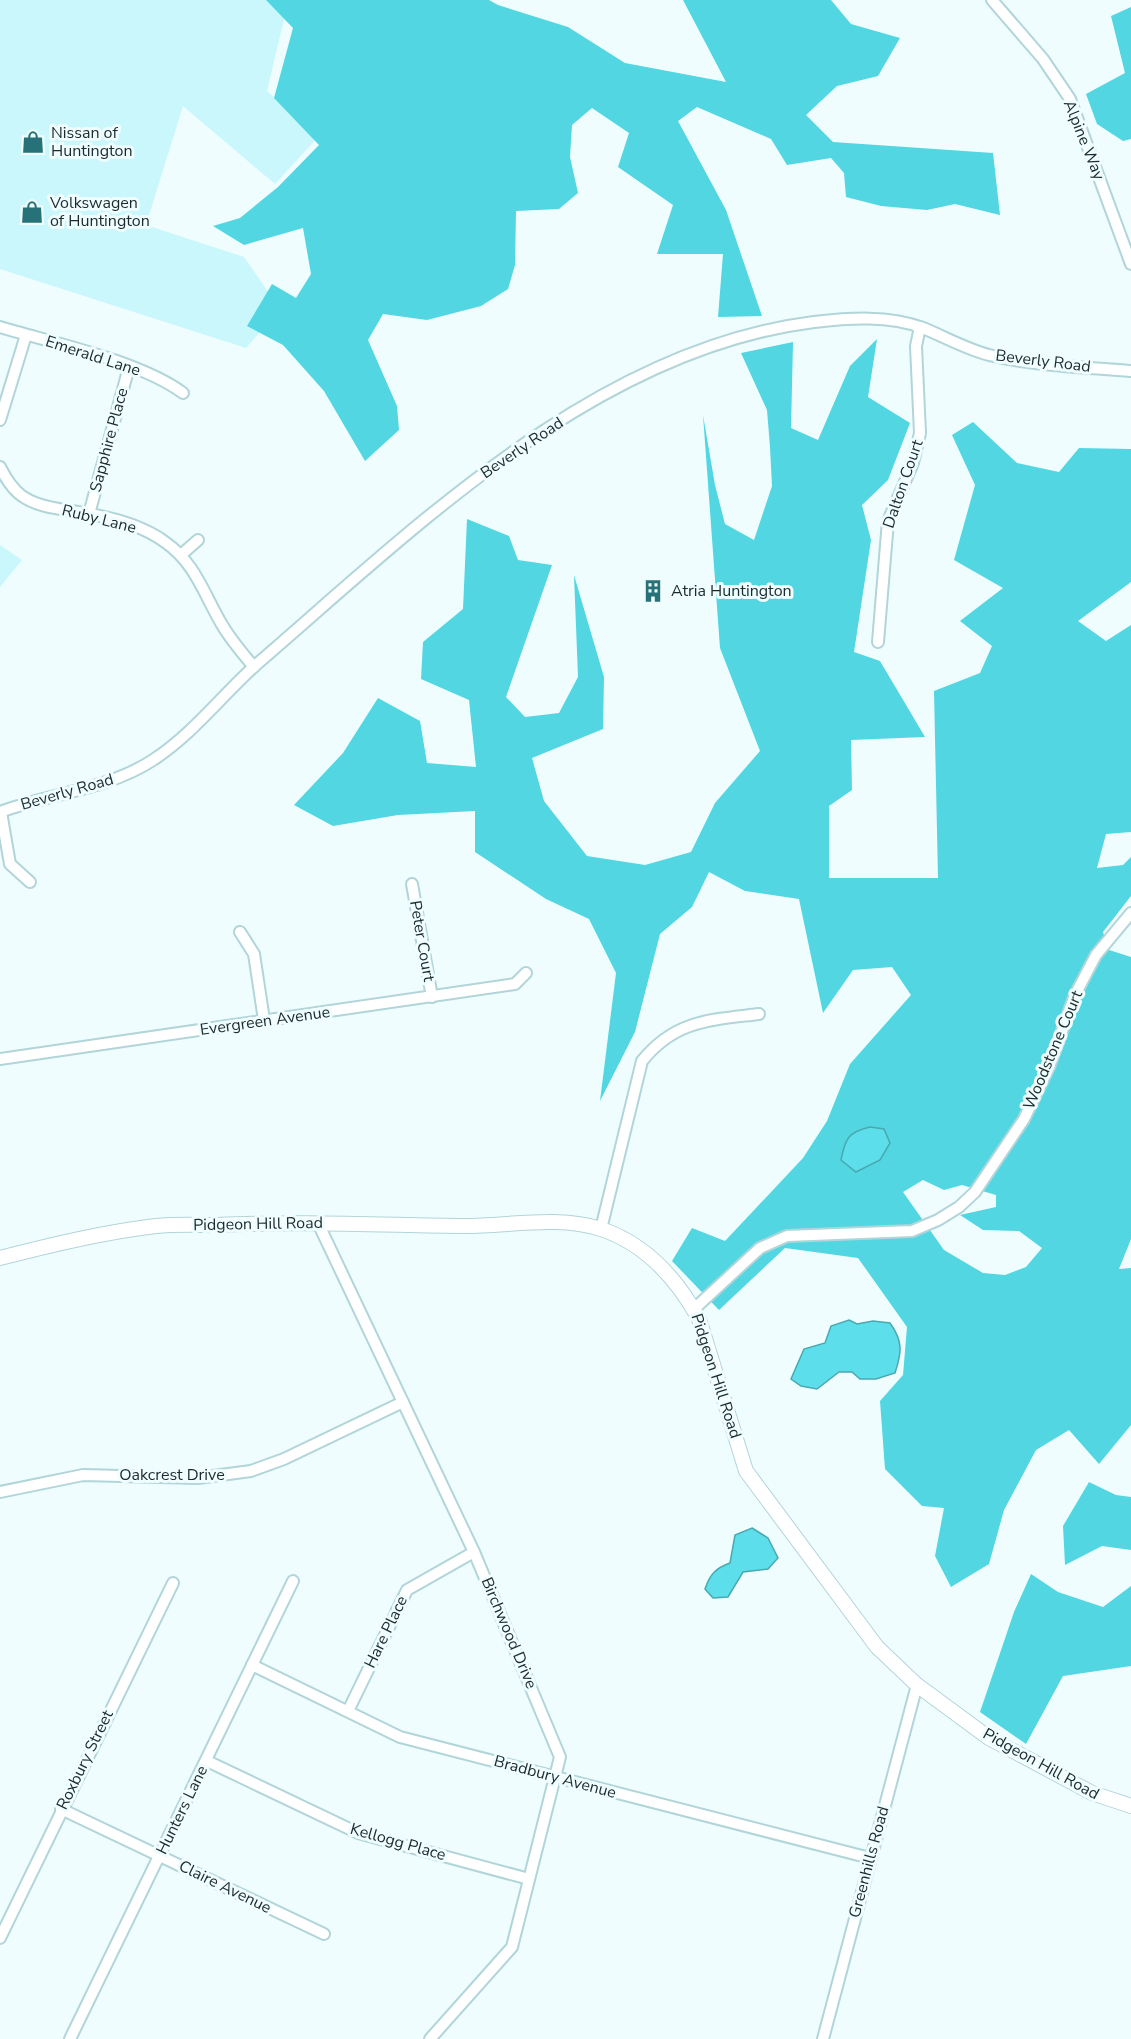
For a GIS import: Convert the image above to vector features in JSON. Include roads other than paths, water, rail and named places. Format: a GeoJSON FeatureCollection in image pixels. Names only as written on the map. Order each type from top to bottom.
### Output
{"type":"FeatureCollection","features":[{"type":"Feature","properties":{"kind":"street","name":"Alpine Way"},"geometry":{"type":"LineString","coordinates":[[992,0],[1043,59],[1070,99],[1131,264]]}},
{"type":"Feature","properties":{"kind":"street","name":"Beverly Road"},"geometry":{"type":"LineString","coordinates":[[0,812],[89,788],[151,761],[189,732],[254,667],[489,469],[633,378],[711,346],[814,322],[892,320],[920,327],[996,356],[1131,371]]}},
{"type":"Feature","properties":{"kind":"street","name":"Emerald Lane"},"geometry":{"type":"LineString","coordinates":[[0,327],[129,367],[167,381],[183,393]]}},
{"type":"Feature","properties":{"kind":"street","name":"Dalton Court"},"geometry":{"type":"LineString","coordinates":[[878,642],[888,520],[913,464],[920,433],[916,346],[920,327]]}},
{"type":"Feature","properties":{"kind":"street"},"geometry":{"type":"LineString","coordinates":[[0,420],[26,335]]}},
{"type":"Feature","properties":{"kind":"street","name":"Sapphire Place"},"geometry":{"type":"LineString","coordinates":[[89,514],[129,367]]}},
{"type":"Feature","properties":{"kind":"street","name":"Ruby Lane"},"geometry":{"type":"LineString","coordinates":[[0,467],[7,481],[21,495],[38,503],[142,529],[182,555],[203,585],[220,623],[254,667]]}},
{"type":"Feature","properties":{"kind":"street"},"geometry":{"type":"LineString","coordinates":[[182,555],[198,540]]}},
{"type":"Feature","properties":{"kind":"street"},"geometry":{"type":"LineString","coordinates":[[0,812],[10,864],[30,882]]}},
{"type":"Feature","properties":{"kind":"street","name":"Peter Court"},"geometry":{"type":"LineString","coordinates":[[412,884],[432,997]]}},
{"type":"Feature","properties":{"kind":"street","name":"Woodstone Court"},"geometry":{"type":"LineString","coordinates":[[694,1309],[760,1248],[787,1236],[912,1231],[938,1220],[959,1207],[975,1192],[1024,1119],[1049,1067],[1075,995],[1096,956],[1131,913]]}},
{"type":"Feature","properties":{"kind":"street"},"geometry":{"type":"LineString","coordinates":[[240,932],[254,954],[264,1020]]}},
{"type":"Feature","properties":{"kind":"street","name":"Evergreen Avenue"},"geometry":{"type":"LineString","coordinates":[[0,1059],[515,984],[526,973]]}},
{"type":"Feature","properties":{"kind":"street"},"geometry":{"type":"LineString","coordinates":[[601,1229],[642,1061],[661,1040],[687,1026],[759,1014]]}},
{"type":"Feature","properties":{"kind":"street","name":"Pidgeon Hill Road"},"geometry":{"type":"LineString","coordinates":[[0,1258],[157,1226],[318,1223],[475,1226],[565,1222],[601,1229],[626,1240],[651,1257],[673,1278],[694,1309],[746,1471],[877,1647],[917,1685],[1010,1750],[1092,1793],[1131,1806]]}},
{"type":"Feature","properties":{"kind":"street","name":"Birchwood Drive"},"geometry":{"type":"LineString","coordinates":[[318,1223],[474,1552],[560,1756],[512,1947],[430,2039]]}},
{"type":"Feature","properties":{"kind":"street","name":"Oakcrest Drive"},"geometry":{"type":"LineString","coordinates":[[0,1492],[83,1475],[198,1478],[251,1471],[284,1459],[403,1402]]}},
{"type":"Feature","properties":{"kind":"street","name":"Hare Place"},"geometry":{"type":"LineString","coordinates":[[348,1711],[407,1590],[474,1552]]}},
{"type":"Feature","properties":{"kind":"street","name":"Hunters Lane"},"geometry":{"type":"LineString","coordinates":[[70,2039],[294,1581]]}},
{"type":"Feature","properties":{"kind":"street","name":"Roxbury Street"},"geometry":{"type":"LineString","coordinates":[[0,1938],[172,1583]]}},
{"type":"Feature","properties":{"kind":"street","name":"Bradbury Avenue"},"geometry":{"type":"LineString","coordinates":[[252,1665],[400,1737],[870,1858]]}},
{"type":"Feature","properties":{"kind":"street","name":"Greenhills Road"},"geometry":{"type":"LineString","coordinates":[[823,2039],[917,1685]]}},
{"type":"Feature","properties":{"kind":"street","name":"Kellogg Place"},"geometry":{"type":"LineString","coordinates":[[207,1761],[358,1833],[529,1879]]}},
{"type":"Feature","properties":{"kind":"street","name":"Claire Avenue"},"geometry":{"type":"LineString","coordinates":[[61,1809],[324,1934]]}},
{"type":"Feature","properties":{"kind":"place","name":"Nissan of Huntington"},"geometry":{"type":"Point","coordinates":[33,142]}},
{"type":"Feature","properties":{"kind":"place","name":"Volkswagen of Huntington"},"geometry":{"type":"Point","coordinates":[32,212]}},
{"type":"Feature","properties":{"kind":"place","name":"Atria Huntington"},"geometry":{"type":"Point","coordinates":[653,591]}}]}
